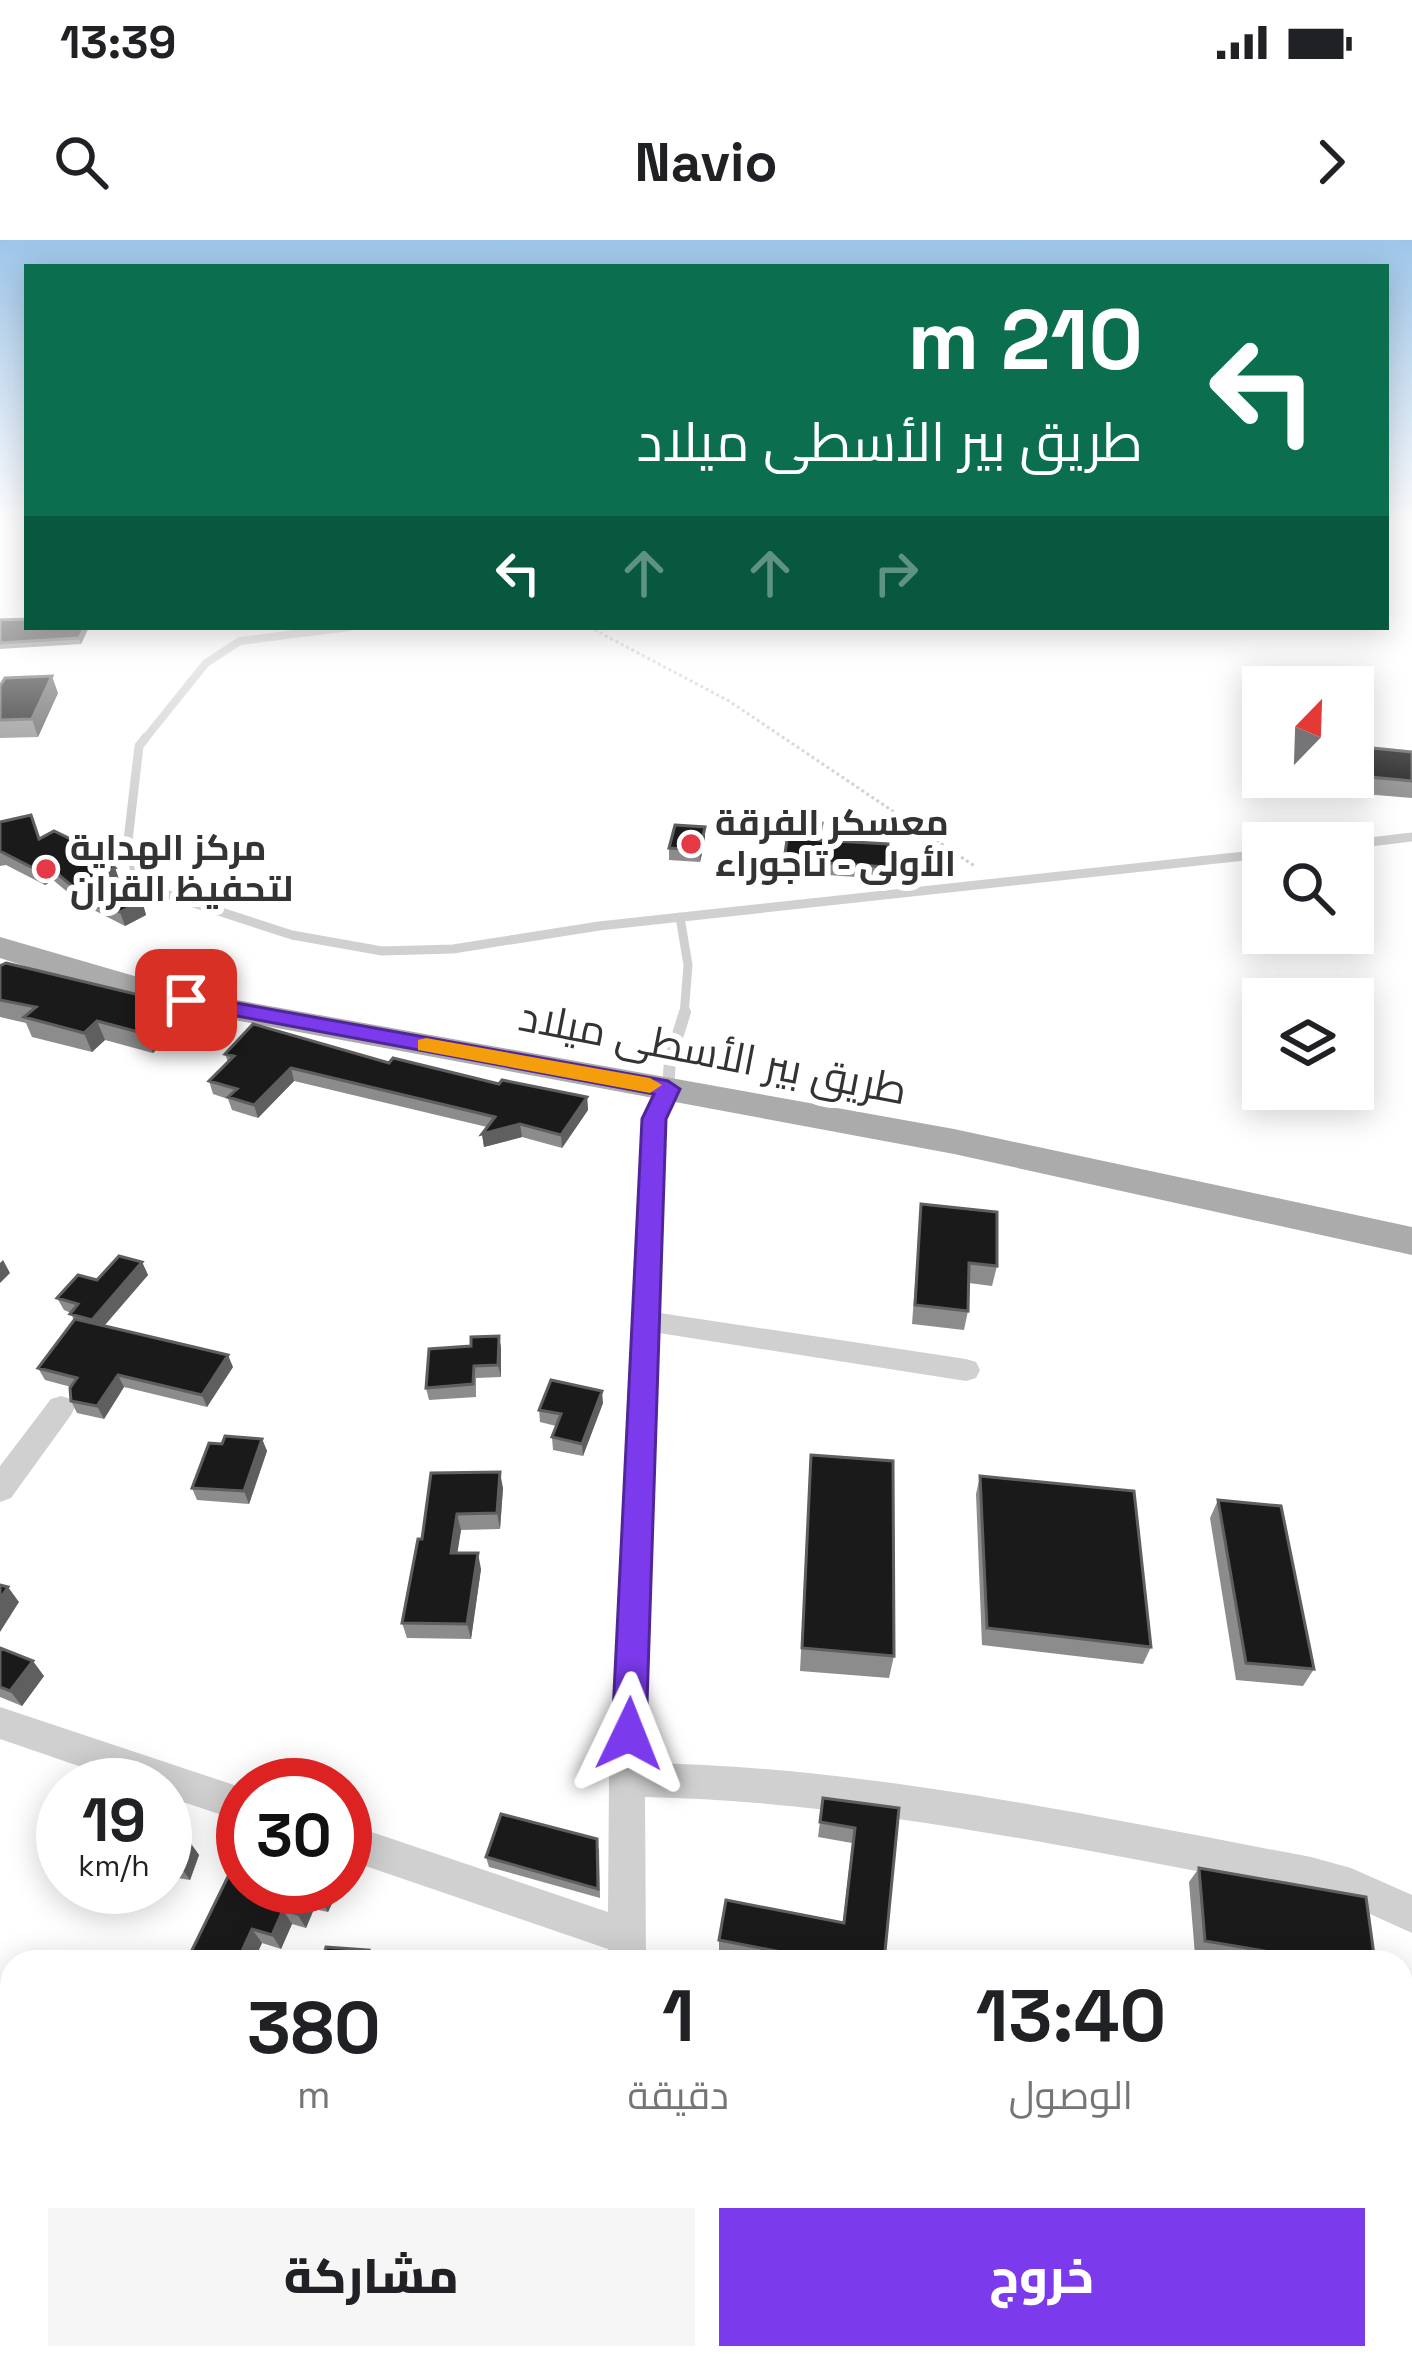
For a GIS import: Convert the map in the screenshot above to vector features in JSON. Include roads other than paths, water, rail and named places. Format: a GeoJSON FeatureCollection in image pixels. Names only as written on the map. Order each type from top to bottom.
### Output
{"type":"FeatureCollection","features":[{"type":"Feature","properties":{"kind":"main road","name":"طريق بير الأسطى ميلاد"},"geometry":{"type":"LineString","coordinates":[[0,947],[107,982],[186,1000],[1294,1211],[1412,1241]]}},
{"type":"Feature","properties":{"kind":"street"},"geometry":{"type":"LineString","coordinates":[[372,1851],[626,1949],[628,1780],[654,1119],[668,1089]]}},
{"type":"Feature","properties":{"kind":"street"},"geometry":{"type":"LineString","coordinates":[[645,1321],[966,1370]]}},
{"type":"Feature","properties":{"kind":"street"},"geometry":{"type":"LineString","coordinates":[[0,1489],[61,1407]]}},
{"type":"Feature","properties":{"kind":"street"},"geometry":{"type":"LineString","coordinates":[[0,1723],[216,1796]]}},
{"type":"Feature","properties":{"kind":"street"},"geometry":{"type":"LineString","coordinates":[[628,1780],[755,1781],[908,1803],[1311,1875],[1351,1886],[1412,1914]]}},
{"type":"Feature","properties":{"kind":"lane"},"geometry":{"type":"LineString","coordinates":[[326,630],[240,641],[206,663],[140,746],[127,849],[141,886],[292,935],[382,951],[453,949],[680,917],[1242,856]]}},
{"type":"Feature","properties":{"kind":"lane"},"geometry":{"type":"LineString","coordinates":[[1374,842],[1412,837]]}},
{"type":"Feature","properties":{"kind":"lane"},"geometry":{"type":"LineString","coordinates":[[668,1089],[665,1066],[686,1006],[685,930],[680,917]]}},
{"type":"Feature","properties":{"kind":"place","name":"معسكر الفرقة الأولى - تاجوراء"},"geometry":{"type":"Point","coordinates":[691,844]}},
{"type":"Feature","properties":{"kind":"place","name":"مركز الهداية لتحفيظ القران"},"geometry":{"type":"Point","coordinates":[46,869]}}]}
